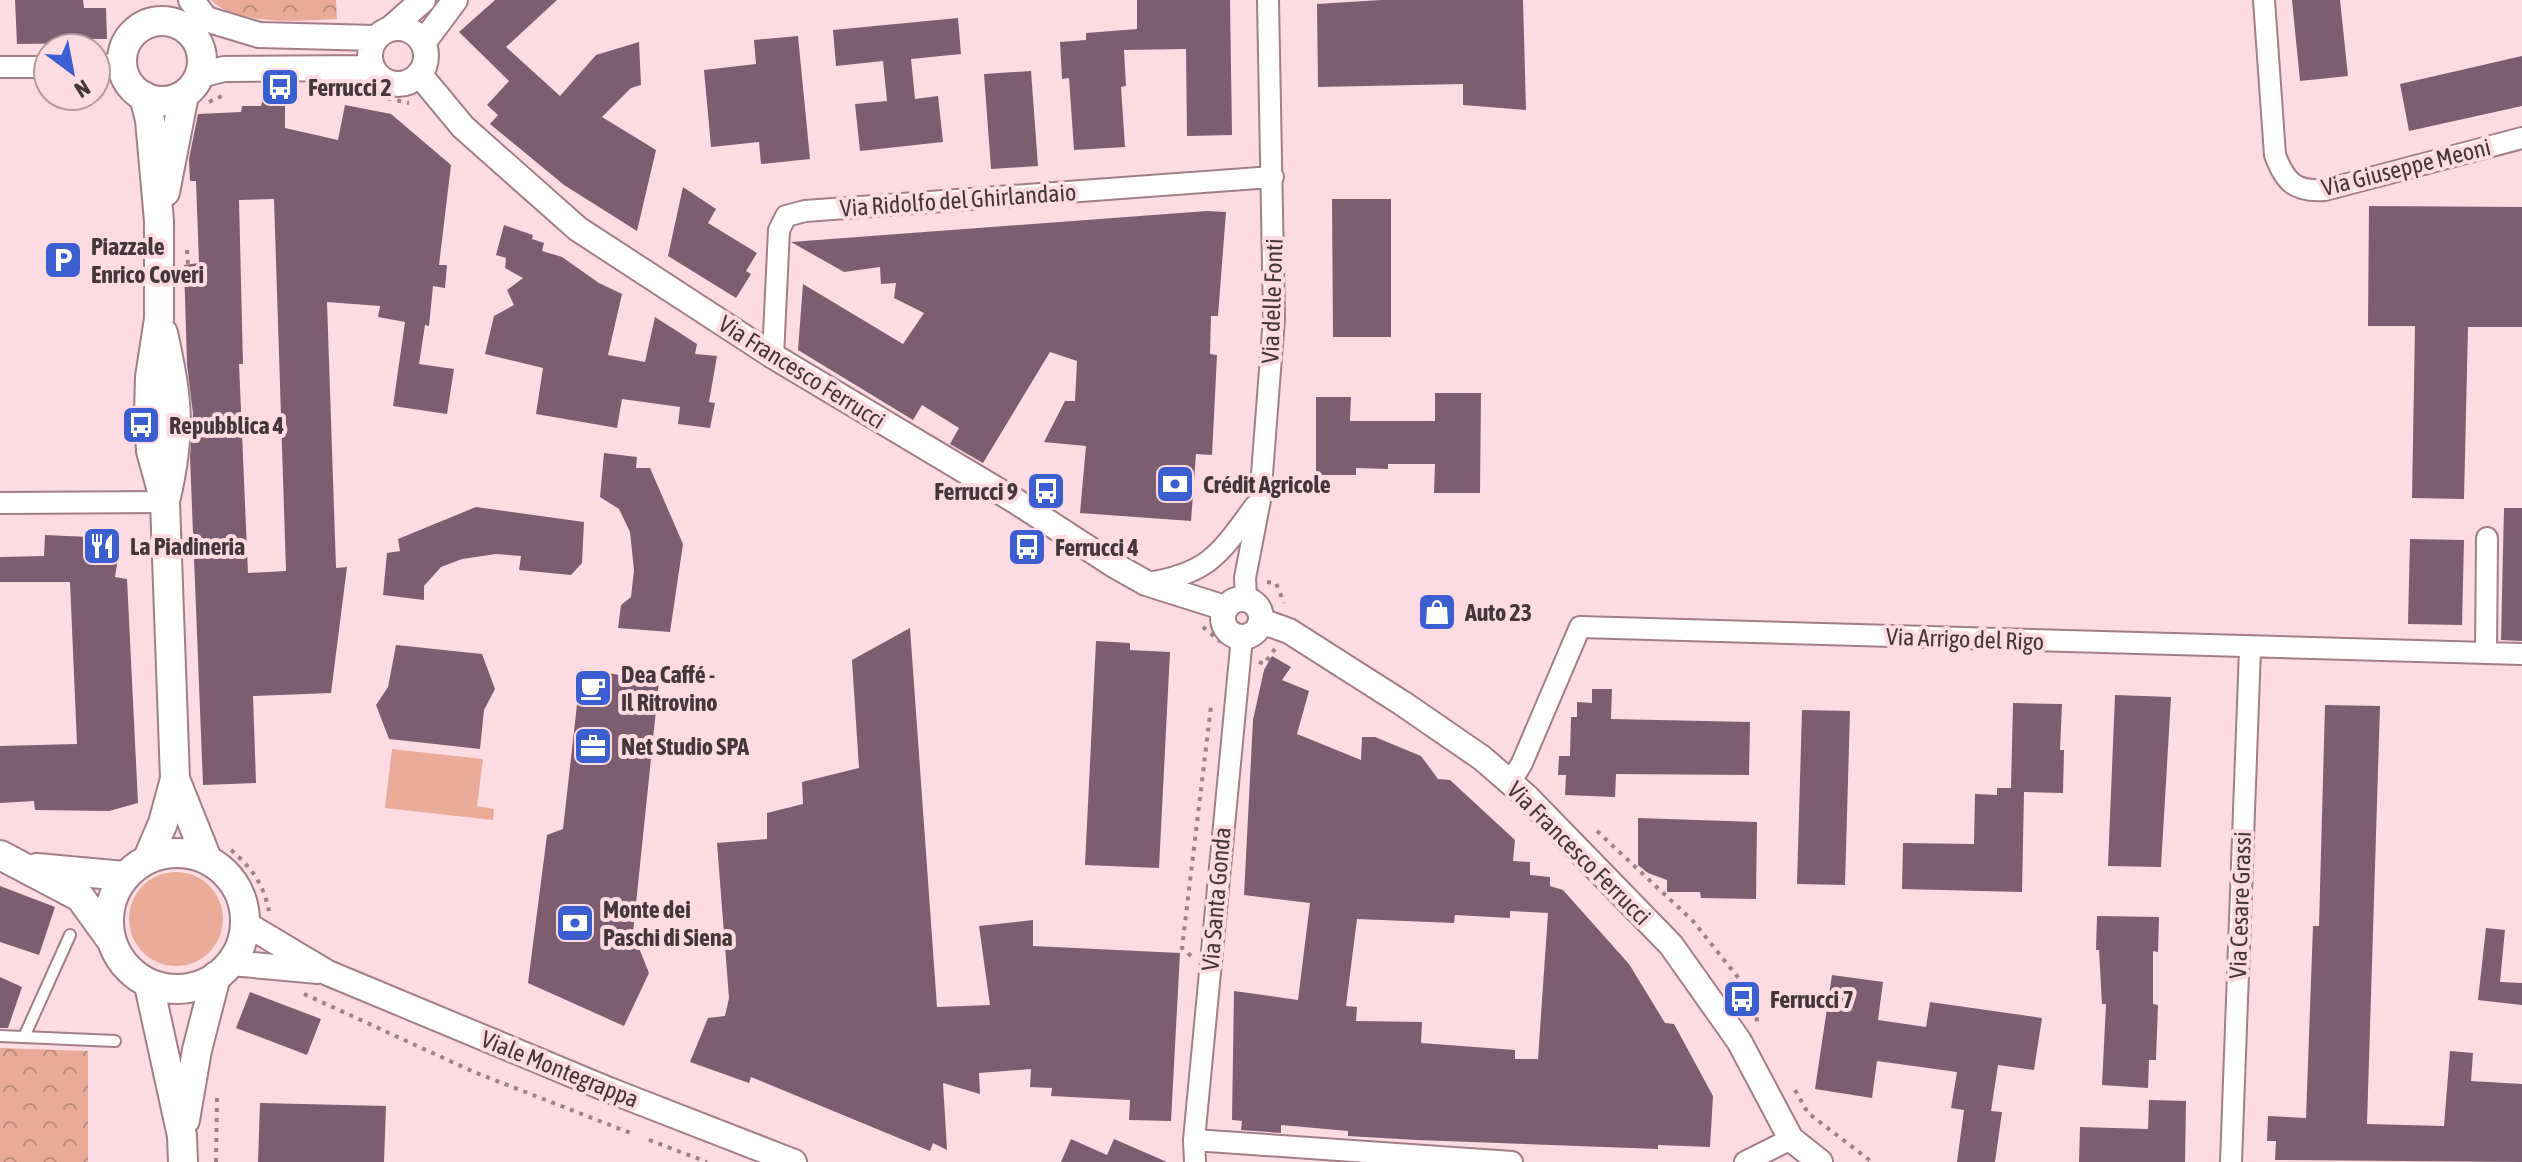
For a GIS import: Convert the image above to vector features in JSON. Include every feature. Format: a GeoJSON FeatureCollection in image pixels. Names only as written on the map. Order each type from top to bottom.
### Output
{"type":"FeatureCollection","features":[{"type":"Feature","properties":{"kind":"main road"},"geometry":{"type":"LineString","coordinates":[[138,0],[155,17],[176,23],[196,39],[201,50],[159,221]]}},
{"type":"Feature","properties":{"kind":"main road"},"geometry":{"type":"LineString","coordinates":[[112,61],[155,17]]}},
{"type":"Feature","properties":{"kind":"main road"},"geometry":{"type":"LineString","coordinates":[[112,66],[144,96],[150,120],[159,221],[159,319],[176,388],[177,448],[165,502],[175,779],[163,823],[148,858]]}},
{"type":"Feature","properties":{"kind":"main road"},"geometry":{"type":"LineString","coordinates":[[144,96],[164,101],[192,85]]}},
{"type":"Feature","properties":{"kind":"main road"},"geometry":{"type":"LineString","coordinates":[[175,779],[244,904],[258,919],[224,970],[197,1050],[183,1149]]}},
{"type":"Feature","properties":{"kind":"main road"},"geometry":{"type":"LineString","coordinates":[[111,940],[108,918],[113,896],[124,876],[148,858],[167,853],[218,854]]}},
{"type":"Feature","properties":{"kind":"main road"},"geometry":{"type":"LineString","coordinates":[[0,855],[30,868],[80,897],[111,940],[120,961],[149,985],[179,989],[199,985],[224,970]]}},
{"type":"Feature","properties":{"kind":"main road"},"geometry":{"type":"LineString","coordinates":[[30,868],[124,876]]}},
{"type":"Feature","properties":{"kind":"main road"},"geometry":{"type":"LineString","coordinates":[[149,985],[183,1149]]}},
{"type":"Feature","properties":{"kind":"street"},"geometry":{"type":"LineString","coordinates":[[191,0],[206,19],[259,35],[409,31],[423,43]]}},
{"type":"Feature","properties":{"kind":"street"},"geometry":{"type":"LineString","coordinates":[[423,0],[383,34],[370,52],[372,68],[385,81],[404,84],[419,74],[425,62],[423,43],[455,0]]}},
{"type":"Feature","properties":{"kind":"street","name":"Via delle Fonti"},"geometry":{"type":"LineString","coordinates":[[1236,604],[1245,578],[1260,500],[1274,318],[1268,0]]}},
{"type":"Feature","properties":{"kind":"street","name":"Via Giuseppe Meoni"},"geometry":{"type":"LineString","coordinates":[[2264,0],[2275,155],[2282,175],[2291,185],[2306,191],[2325,190],[2522,138]]}},
{"type":"Feature","properties":{"kind":"street"},"geometry":{"type":"LineString","coordinates":[[0,67],[32,67]]}},
{"type":"Feature","properties":{"kind":"street"},"geometry":{"type":"LineString","coordinates":[[192,85],[224,69],[372,68]]}},
{"type":"Feature","properties":{"kind":"street","name":"Via Francesco Ferrucci"},"geometry":{"type":"LineString","coordinates":[[419,74],[463,127],[578,229],[773,356],[1146,583],[1236,604]]}},
{"type":"Feature","properties":{"kind":"street","name":"Via Ridolfo del Ghirlandaio"},"geometry":{"type":"LineString","coordinates":[[773,356],[779,230],[786,216],[805,211],[1273,177]]}},
{"type":"Feature","properties":{"kind":"street"},"geometry":{"type":"LineString","coordinates":[[1146,583],[1179,579],[1210,563],[1260,500]]}},
{"type":"Feature","properties":{"kind":"street"},"geometry":{"type":"LineString","coordinates":[[0,503],[165,502]]}},
{"type":"Feature","properties":{"kind":"street"},"geometry":{"type":"LineString","coordinates":[[2486,652],[2487,538]]}},
{"type":"Feature","properties":{"kind":"street"},"geometry":{"type":"LineString","coordinates":[[1236,604],[1260,610],[1261,621],[1255,633],[1242,637],[1225,628],[1236,604]]}},
{"type":"Feature","properties":{"kind":"street","name":"Via Francesco Ferrucci"},"geometry":{"type":"LineString","coordinates":[[1261,621],[1289,631],[1402,703],[1482,758],[1510,783],[1671,945],[1739,1041],[1791,1139],[1820,1162]]}},
{"type":"Feature","properties":{"kind":"street","name":"Via Arrigo del Rigo"},"geometry":{"type":"LineString","coordinates":[[1510,783],[1522,763],[1580,627],[2250,649],[2522,654]]}},
{"type":"Feature","properties":{"kind":"street","name":"Via Santa Gonda"},"geometry":{"type":"LineString","coordinates":[[1195,1162],[1194,1140],[1242,637]]}},
{"type":"Feature","properties":{"kind":"street","name":"Via Cesare Grassi"},"geometry":{"type":"LineString","coordinates":[[2231,1162],[2250,649]]}},
{"type":"Feature","properties":{"kind":"street"},"geometry":{"type":"LineString","coordinates":[[258,919],[328,973]]}},
{"type":"Feature","properties":{"kind":"street"},"geometry":{"type":"LineString","coordinates":[[224,970],[283,967],[328,973]]}},
{"type":"Feature","properties":{"kind":"street","name":"Viale Montegrappa"},"geometry":{"type":"LineString","coordinates":[[328,973],[595,1084],[794,1162]]}},
{"type":"Feature","properties":{"kind":"street"},"geometry":{"type":"LineString","coordinates":[[1745,1162],[1791,1139]]}},
{"type":"Feature","properties":{"kind":"street"},"geometry":{"type":"LineString","coordinates":[[1194,1140],[1512,1162]]}},
{"type":"Feature","properties":{"kind":"lane"},"geometry":{"type":"LineString","coordinates":[[24,1037],[70,935]]}},
{"type":"Feature","properties":{"kind":"lane"},"geometry":{"type":"LineString","coordinates":[[0,1036],[115,1041]]}},
{"type":"Feature","properties":{"kind":"path"},"geometry":{"type":"LineString","coordinates":[[218,854],[251,867],[264,889],[258,919]]}},
{"type":"Feature","properties":{"kind":"path"},"geometry":{"type":"LineString","coordinates":[[283,967],[278,982],[393,1038],[633,1134]]}},
{"type":"Feature","properties":{"kind":"path"},"geometry":{"type":"LineString","coordinates":[[649,1140],[707,1162]]}},
{"type":"Feature","properties":{"kind":"green space"},"geometry":{"type":"Polygon","coordinates":[[[211,0],[336,0],[337,19],[289,21],[253,18],[222,8],[211,0]]]}},
{"type":"Feature","properties":{"kind":"green space"},"geometry":{"type":"Polygon","coordinates":[[[392,749],[483,759],[477,806],[494,809],[493,820],[385,808],[392,749]]]}},
{"type":"Feature","properties":{"kind":"green space"},"geometry":{"type":"Polygon","coordinates":[[[176,872],[194,876],[209,886],[219,901],[223,919],[219,937],[209,952],[194,962],[176,966],[158,962],[143,952],[133,937],[129,919],[133,901],[143,886],[158,876],[176,872]]]}},
{"type":"Feature","properties":{"kind":"green space"},"geometry":{"type":"Polygon","coordinates":[[[0,1048],[88,1051],[88,1162],[0,1162],[0,1048]]]}},
{"type":"Feature","properties":{"kind":"building"},"geometry":{"type":"Polygon","coordinates":[[[15,0],[83,0],[84,8],[106,8],[107,32],[32,32],[32,44],[17,44],[15,0]]]}},
{"type":"Feature","properties":{"kind":"building"},"geometry":{"type":"Polygon","coordinates":[[[495,0],[557,0],[506,47],[560,96],[596,55],[639,42],[641,85],[631,88],[602,117],[656,150],[637,231],[564,185],[490,124],[498,115],[487,105],[509,81],[459,32],[495,0]]]}},
{"type":"Feature","properties":{"kind":"building"},"geometry":{"type":"Polygon","coordinates":[[[1137,0],[1230,0],[1232,135],[1187,136],[1186,49],[1124,50],[1126,86],[1121,87],[1125,147],[1074,150],[1069,78],[1062,79],[1060,42],[1086,40],[1086,33],[1137,29],[1137,0]]]}},
{"type":"Feature","properties":{"kind":"building"},"geometry":{"type":"Polygon","coordinates":[[[1381,0],[1523,0],[1526,110],[1463,105],[1463,84],[1318,87],[1317,4],[1381,0]]]}},
{"type":"Feature","properties":{"kind":"building"},"geometry":{"type":"Polygon","coordinates":[[[2292,0],[2340,0],[2348,76],[2300,81],[2292,0]]]}},
{"type":"Feature","properties":{"kind":"building"},"geometry":{"type":"Polygon","coordinates":[[[958,18],[961,54],[911,59],[915,99],[938,96],[943,142],[860,151],[855,104],[887,101],[883,61],[836,66],[833,30],[958,18]]]}},
{"type":"Feature","properties":{"kind":"building"},"geometry":{"type":"Polygon","coordinates":[[[798,36],[810,159],[761,164],[759,142],[711,147],[704,70],[756,64],[754,40],[798,36]]]}},
{"type":"Feature","properties":{"kind":"building"},"geometry":{"type":"Polygon","coordinates":[[[2522,56],[2522,106],[2409,131],[2400,84],[2522,56]]]}},
{"type":"Feature","properties":{"kind":"building"},"geometry":{"type":"Polygon","coordinates":[[[1031,71],[1038,166],[991,169],[984,74],[1031,71]]]}},
{"type":"Feature","properties":{"kind":"building"},"geometry":{"type":"Polygon","coordinates":[[[263,99],[285,99],[285,128],[338,140],[345,105],[391,114],[451,165],[439,265],[447,265],[445,288],[433,286],[429,326],[425,325],[419,364],[454,369],[447,414],[393,406],[405,322],[378,317],[380,306],[327,302],[336,568],[347,567],[331,693],[253,696],[256,783],[203,785],[190,457],[193,414],[187,364],[184,265],[199,263],[196,181],[190,181],[189,159],[198,114],[241,112],[242,106],[261,106],[263,99]],[[274,199],[239,200],[243,364],[239,364],[248,573],[286,571],[274,199]]]}},
{"type":"Feature","properties":{"kind":"building"},"geometry":{"type":"Polygon","coordinates":[[[683,187],[716,209],[708,223],[757,253],[746,271],[751,274],[736,298],[668,256],[683,187]]]}},
{"type":"Feature","properties":{"kind":"building"},"geometry":{"type":"Polygon","coordinates":[[[1332,199],[1391,199],[1391,337],[1333,337],[1332,199]]]}},
{"type":"Feature","properties":{"kind":"building"},"geometry":{"type":"Polygon","coordinates":[[[2369,206],[2522,207],[2522,327],[2468,327],[2464,499],[2412,498],[2415,326],[2368,326],[2369,206]]]}},
{"type":"Feature","properties":{"kind":"building"},"geometry":{"type":"Polygon","coordinates":[[[1226,212],[1218,316],[1211,316],[1210,354],[1217,355],[1212,455],[1196,454],[1191,521],[1080,513],[1086,446],[1044,442],[1065,401],[1075,401],[1077,361],[1050,352],[983,463],[950,444],[959,428],[922,405],[913,420],[798,350],[803,284],[903,344],[924,313],[894,298],[896,283],[881,284],[880,267],[844,272],[791,242],[1226,212]]]}},
{"type":"Feature","properties":{"kind":"building"},"geometry":{"type":"Polygon","coordinates":[[[504,225],[533,235],[532,239],[544,243],[542,251],[562,257],[599,283],[622,294],[608,355],[645,362],[655,317],[697,344],[695,354],[717,356],[709,402],[715,403],[710,428],[678,424],[680,407],[622,399],[617,428],[536,414],[543,368],[485,354],[494,316],[514,305],[507,290],[523,278],[505,268],[506,258],[496,255],[504,225]]]}},
{"type":"Feature","properties":{"kind":"building"},"geometry":{"type":"Polygon","coordinates":[[[1435,393],[1481,393],[1480,493],[1434,493],[1435,464],[1388,464],[1388,469],[1356,468],[1356,475],[1316,475],[1316,397],[1351,397],[1350,421],[1435,421],[1435,393]]]}},
{"type":"Feature","properties":{"kind":"building"},"geometry":{"type":"Polygon","coordinates":[[[604,453],[637,457],[636,468],[650,468],[683,544],[670,632],[618,628],[621,605],[631,597],[634,570],[630,532],[619,509],[600,497],[604,453]]]}},
{"type":"Feature","properties":{"kind":"building"},"geometry":{"type":"Polygon","coordinates":[[[476,507],[584,522],[582,563],[571,575],[519,570],[521,556],[496,554],[462,559],[441,567],[424,586],[424,600],[383,595],[387,553],[400,551],[398,539],[476,507]]]}},
{"type":"Feature","properties":{"kind":"building"},"geometry":{"type":"Polygon","coordinates":[[[2504,508],[2522,508],[2522,641],[2501,640],[2504,508]]]}},
{"type":"Feature","properties":{"kind":"building"},"geometry":{"type":"Polygon","coordinates":[[[45,535],[111,538],[111,550],[119,552],[115,577],[127,579],[138,803],[109,811],[35,810],[34,801],[0,803],[0,746],[77,744],[70,582],[0,582],[0,557],[44,556],[45,535]]]}},
{"type":"Feature","properties":{"kind":"building"},"geometry":{"type":"Polygon","coordinates":[[[2410,539],[2464,540],[2462,625],[2408,624],[2410,539]]]}},
{"type":"Feature","properties":{"kind":"building"},"geometry":{"type":"Polygon","coordinates":[[[910,628],[937,1007],[990,1005],[979,926],[1033,920],[1033,946],[1180,953],[1171,1121],[1129,1120],[1130,1100],[1051,1096],[1052,1088],[1030,1087],[1031,1069],[979,1073],[980,1094],[943,1083],[947,1150],[933,1143],[930,1151],[751,1077],[749,1083],[690,1062],[708,1018],[725,1016],[729,998],[717,843],[767,839],[767,813],[803,804],[802,782],[859,768],[852,660],[910,628]]]}},
{"type":"Feature","properties":{"kind":"building"},"geometry":{"type":"Polygon","coordinates":[[[1096,641],[1130,643],[1130,650],[1170,652],[1159,868],[1085,865],[1096,641]]]}},
{"type":"Feature","properties":{"kind":"building"},"geometry":{"type":"Polygon","coordinates":[[[396,645],[482,654],[495,689],[484,710],[480,749],[389,739],[376,705],[388,687],[396,645]]]}},
{"type":"Feature","properties":{"kind":"building"},"geometry":{"type":"Polygon","coordinates":[[[1272,656],[1291,667],[1282,680],[1309,691],[1297,734],[1361,760],[1362,737],[1375,737],[1421,756],[1438,779],[1450,780],[1515,840],[1513,861],[1530,862],[1530,875],[1550,877],[1550,886],[1563,890],[1629,964],[1665,1023],[1674,1024],[1713,1096],[1710,1147],[1658,1145],[1658,1149],[1417,1140],[1348,1136],[1348,1131],[1281,1125],[1281,1133],[1241,1130],[1242,1121],[1232,1120],[1234,991],[1298,1000],[1310,903],[1244,895],[1253,720],[1264,670],[1272,656]],[[1510,911],[1510,918],[1455,915],[1454,923],[1357,919],[1346,1006],[1357,1007],[1356,1021],[1422,1022],[1421,1043],[1515,1050],[1515,1059],[1538,1059],[1548,913],[1510,911]]]}},
{"type":"Feature","properties":{"kind":"building"},"geometry":{"type":"Polygon","coordinates":[[[581,669],[659,681],[633,933],[649,973],[624,1026],[528,983],[547,835],[563,829],[581,669]]]}},
{"type":"Feature","properties":{"kind":"building"},"geometry":{"type":"Polygon","coordinates":[[[1592,689],[1612,689],[1611,719],[1750,722],[1749,775],[1616,774],[1615,797],[1565,795],[1566,775],[1558,775],[1559,756],[1570,756],[1571,717],[1577,717],[1577,702],[1592,703],[1592,689]]]}},
{"type":"Feature","properties":{"kind":"building"},"geometry":{"type":"Polygon","coordinates":[[[2115,695],[2171,697],[2161,867],[2108,866],[2115,695]]]}},
{"type":"Feature","properties":{"kind":"building"},"geometry":{"type":"Polygon","coordinates":[[[2013,703],[2062,704],[2060,750],[2064,750],[2063,793],[2024,792],[2022,892],[1902,889],[1903,843],[1974,844],[1975,794],[1997,795],[1997,788],[2011,788],[2013,703]]]}},
{"type":"Feature","properties":{"kind":"building"},"geometry":{"type":"Polygon","coordinates":[[[2325,705],[2380,706],[2367,1124],[2444,1126],[2450,1051],[2473,1053],[2471,1081],[2522,1084],[2522,1162],[2275,1160],[2276,1141],[2267,1141],[2268,1116],[2306,1118],[2313,926],[2319,926],[2325,705]]]}},
{"type":"Feature","properties":{"kind":"building"},"geometry":{"type":"Polygon","coordinates":[[[1802,710],[1850,711],[1845,885],[1797,884],[1802,710]]]}},
{"type":"Feature","properties":{"kind":"building"},"geometry":{"type":"Polygon","coordinates":[[[1638,818],[1757,822],[1756,899],[1701,898],[1700,892],[1667,892],[1667,880],[1648,873],[1638,865],[1638,818]]]}},
{"type":"Feature","properties":{"kind":"building"},"geometry":{"type":"Polygon","coordinates":[[[0,886],[55,907],[39,955],[0,942],[0,886]]]}},
{"type":"Feature","properties":{"kind":"building"},"geometry":{"type":"Polygon","coordinates":[[[2097,916],[2159,917],[2158,952],[2153,951],[2153,1004],[2158,1005],[2156,1060],[2149,1060],[2148,1088],[2102,1085],[2106,1004],[2102,1004],[2099,950],[2096,950],[2097,916]]]}},
{"type":"Feature","properties":{"kind":"building"},"geometry":{"type":"Polygon","coordinates":[[[2486,928],[2505,930],[2500,982],[2522,983],[2522,1005],[2478,1000],[2486,928]]]}},
{"type":"Feature","properties":{"kind":"building"},"geometry":{"type":"Polygon","coordinates":[[[1832,975],[1883,982],[1878,1020],[1926,1027],[1930,1002],[2042,1018],[2034,1070],[1998,1065],[1991,1111],[2002,1112],[1995,1162],[1957,1162],[1964,1110],[1951,1108],[1957,1072],[1877,1061],[1872,1098],[1815,1089],[1832,975]]]}},
{"type":"Feature","properties":{"kind":"building"},"geometry":{"type":"Polygon","coordinates":[[[0,977],[22,987],[8,1028],[0,1028],[0,977]]]}},
{"type":"Feature","properties":{"kind":"building"},"geometry":{"type":"Polygon","coordinates":[[[250,992],[321,1019],[307,1055],[236,1028],[250,992]]]}},
{"type":"Feature","properties":{"kind":"building"},"geometry":{"type":"Polygon","coordinates":[[[2149,1100],[2186,1101],[2185,1162],[2079,1162],[2080,1127],[2148,1129],[2149,1100]]]}},
{"type":"Feature","properties":{"kind":"building"},"geometry":{"type":"Polygon","coordinates":[[[260,1103],[386,1106],[384,1162],[258,1162],[260,1103]]]}},
{"type":"Feature","properties":{"kind":"building"},"geometry":{"type":"Polygon","coordinates":[[[1071,1139],[1107,1155],[1114,1139],[1167,1162],[1061,1162],[1071,1139]]]}},
{"type":"Feature","properties":{"kind":"place","name":"Ferrucci 2"},"geometry":{"type":"Point","coordinates":[280,87]}},
{"type":"Feature","properties":{"kind":"place","name":"Piazzale Enrico Coveri"},"geometry":{"type":"Point","coordinates":[63,260]}},
{"type":"Feature","properties":{"kind":"place","name":"Repubblica 4"},"geometry":{"type":"Point","coordinates":[141,425]}},
{"type":"Feature","properties":{"kind":"place","name":"Crédit Agricole"},"geometry":{"type":"Point","coordinates":[1175,484]}},
{"type":"Feature","properties":{"kind":"place","name":"Ferrucci 9"},"geometry":{"type":"Point","coordinates":[1046,491]}},
{"type":"Feature","properties":{"kind":"place","name":"La Piadineria"},"geometry":{"type":"Point","coordinates":[102,546]}},
{"type":"Feature","properties":{"kind":"place","name":"Ferrucci 4"},"geometry":{"type":"Point","coordinates":[1027,547]}},
{"type":"Feature","properties":{"kind":"place","name":"Auto 23"},"geometry":{"type":"Point","coordinates":[1437,612]}},
{"type":"Feature","properties":{"kind":"place","name":"Dea Caffé - Il Ritrovino"},"geometry":{"type":"Point","coordinates":[593,688]}},
{"type":"Feature","properties":{"kind":"place","name":"Net Studio SPA"},"geometry":{"type":"Point","coordinates":[593,746]}},
{"type":"Feature","properties":{"kind":"place","name":"Monte dei Paschi di Siena"},"geometry":{"type":"Point","coordinates":[575,923]}},
{"type":"Feature","properties":{"kind":"place","name":"Ferrucci 7"},"geometry":{"type":"Point","coordinates":[1742,999]}}]}
